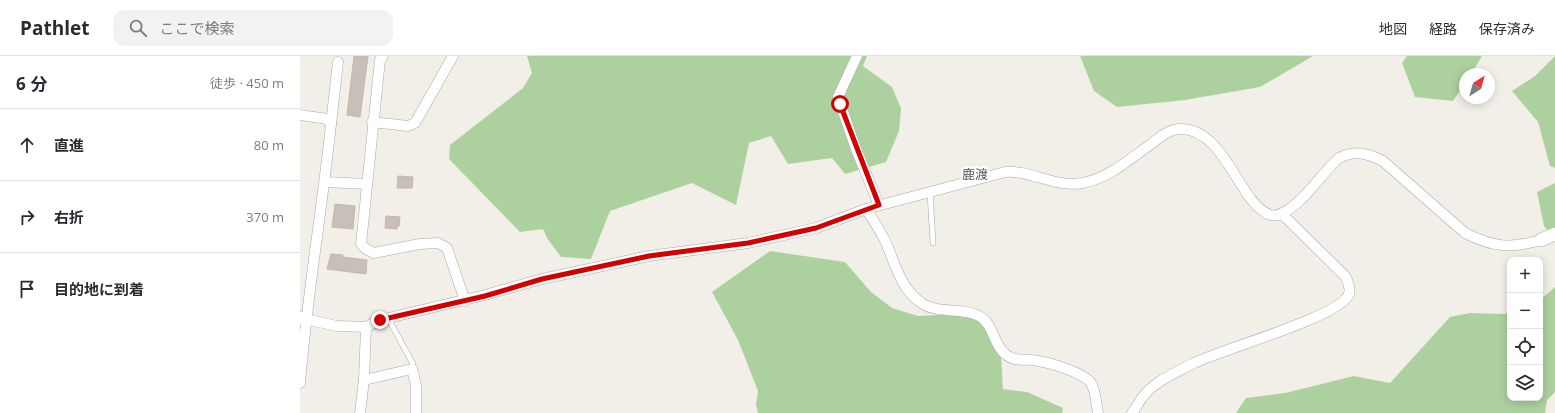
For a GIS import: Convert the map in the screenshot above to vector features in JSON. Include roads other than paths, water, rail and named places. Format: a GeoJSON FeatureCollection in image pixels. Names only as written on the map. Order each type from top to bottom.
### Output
{"type":"FeatureCollection","features":[{"type":"Feature","properties":{"kind":"street"},"geometry":{"type":"LineString","coordinates":[[383,56],[380,60],[372,122],[361,244],[366,250],[374,253],[438,243],[447,248],[465,300]]}},
{"type":"Feature","properties":{"kind":"street"},"geometry":{"type":"LineString","coordinates":[[372,122],[408,126],[415,122],[453,56]]}},
{"type":"Feature","properties":{"kind":"street"},"geometry":{"type":"LineString","coordinates":[[857,56],[838,97],[856,149],[879,205]]}},
{"type":"Feature","properties":{"kind":"street"},"geometry":{"type":"LineString","coordinates":[[300,383],[303,319],[325,182],[338,62]]}},
{"type":"Feature","properties":{"kind":"street"},"geometry":{"type":"LineString","coordinates":[[300,115],[327,119],[331,124]]}},
{"type":"Feature","properties":{"kind":"street"},"geometry":{"type":"LineString","coordinates":[[303,319],[337,326],[366,327],[388,318],[465,300],[542,279],[649,256],[748,243],[816,228],[879,205],[1010,172],[1052,182],[1083,183],[1116,169],[1168,132],[1179,129],[1199,134],[1219,150],[1257,206],[1272,216],[1282,214],[1301,199],[1339,158],[1358,152],[1383,161],[1465,233],[1480,240],[1495,245],[1521,246],[1555,234]]}},
{"type":"Feature","properties":{"kind":"street"},"geometry":{"type":"LineString","coordinates":[[325,182],[367,184]]}},
{"type":"Feature","properties":{"kind":"street"},"geometry":{"type":"LineString","coordinates":[[866,209],[887,244],[897,273],[906,288],[923,304],[940,310],[957,311],[980,316],[989,326],[995,341],[1004,353],[1014,360],[1039,361],[1078,373],[1091,384],[1098,413]]}},
{"type":"Feature","properties":{"kind":"street"},"geometry":{"type":"LineString","coordinates":[[1132,413],[1142,397],[1162,380],[1188,366],[1323,314],[1343,301],[1348,295],[1350,287],[1346,277],[1282,214]]}},
{"type":"Feature","properties":{"kind":"street"},"geometry":{"type":"LineString","coordinates":[[360,413],[364,380],[366,327]]}},
{"type":"Feature","properties":{"kind":"street"},"geometry":{"type":"LineString","coordinates":[[364,380],[412,370],[416,385],[416,413]]}},
{"type":"Feature","properties":{"kind":"lane"},"geometry":{"type":"LineString","coordinates":[[930,192],[933,243]]}},
{"type":"Feature","properties":{"kind":"lane"},"geometry":{"type":"LineString","coordinates":[[388,318],[413,364],[412,370]]}},
{"type":"Feature","properties":{"kind":"district","name":"鹿渡"},"geometry":{"type":"Point","coordinates":[975,174]}}]}
